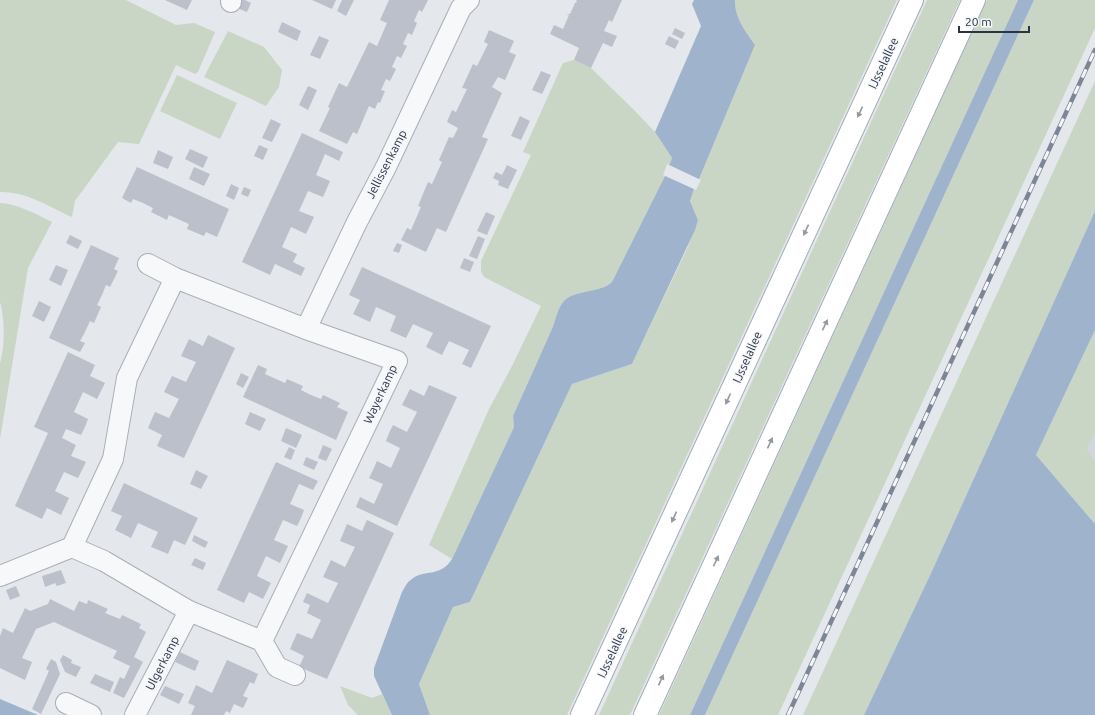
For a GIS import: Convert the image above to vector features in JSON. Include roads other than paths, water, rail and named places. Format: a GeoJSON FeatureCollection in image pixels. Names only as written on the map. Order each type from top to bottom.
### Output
{"type":"FeatureCollection","features":[{"type":"Feature","properties":{"kind":"main road","name":"IJsselallee"},"geometry":{"type":"LineString","coordinates":[[582,715],[912,0]]}},
{"type":"Feature","properties":{"kind":"main road"},"geometry":{"type":"LineString","coordinates":[[645,715],[974,0]]}},
{"type":"Feature","properties":{"kind":"street","name":"Jellissenkamp"},"geometry":{"type":"LineString","coordinates":[[306,329],[356,222],[386,167],[461,8],[469,0]]}},
{"type":"Feature","properties":{"kind":"street","name":"Wayerkamp"},"geometry":{"type":"LineString","coordinates":[[148,264],[175,278],[306,329],[397,361],[262,641]]}},
{"type":"Feature","properties":{"kind":"street"},"geometry":{"type":"LineString","coordinates":[[0,576],[72,547],[113,459],[127,378],[175,278]]}},
{"type":"Feature","properties":{"kind":"street"},"geometry":{"type":"LineString","coordinates":[[72,547],[104,562],[189,611],[262,641],[277,667],[295,675]]}},
{"type":"Feature","properties":{"kind":"street","name":"Ulgerkamp"},"geometry":{"type":"LineString","coordinates":[[135,715],[189,611]]}},
{"type":"Feature","properties":{"kind":"street"},"geometry":{"type":"LineString","coordinates":[[66,703],[91,715]]}},
{"type":"Feature","properties":{"kind":"water"},"geometry":{"type":"Polygon","coordinates":[[[694,0],[735,0],[736,12],[744,30],[755,45],[690,201],[698,220],[695,230],[632,364],[572,384],[470,602],[453,607],[419,684],[430,715],[392,715],[374,676],[374,668],[402,592],[407,583],[412,579],[422,574],[442,569],[452,559],[514,427],[513,416],[552,329],[560,307],[569,297],[607,286],[612,282],[665,176],[672,158],[655,132],[701,26],[692,4],[694,0]]]}},
{"type":"Feature","properties":{"kind":"water"},"geometry":{"type":"Polygon","coordinates":[[[1018,0],[1034,0],[705,715],[690,715],[1018,0]]]}},
{"type":"Feature","properties":{"kind":"water"},"geometry":{"type":"Polygon","coordinates":[[[1095,211],[1095,330],[1036,455],[1095,524],[1095,715],[864,715],[932,571],[1095,211]]]}},
{"type":"Feature","properties":{"kind":"water"},"geometry":{"type":"Polygon","coordinates":[[[0,699],[38,715],[0,715],[0,699]]]}},
{"type":"Feature","properties":{"kind":"railway"},"geometry":{"type":"LineString","coordinates":[[788,715],[1095,50]]}}]}
